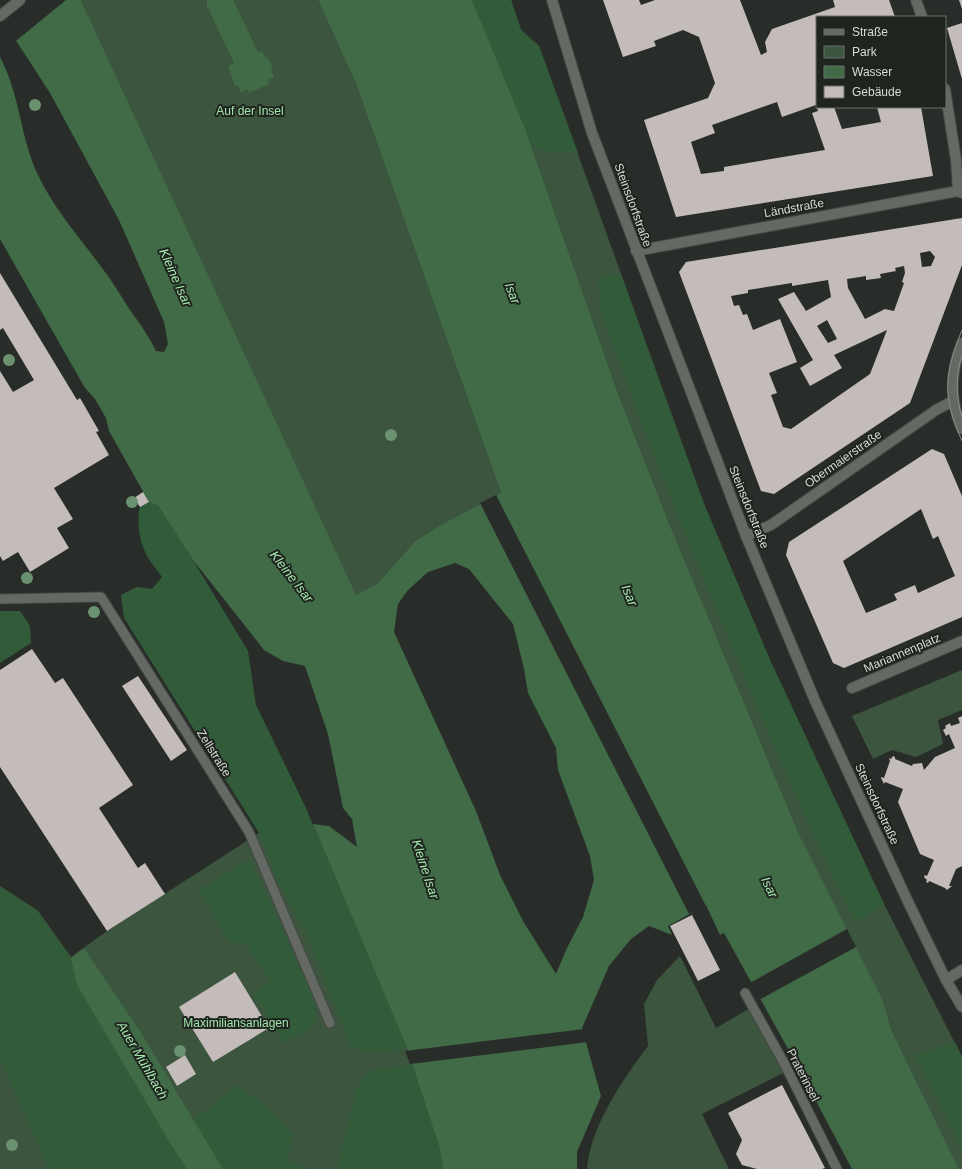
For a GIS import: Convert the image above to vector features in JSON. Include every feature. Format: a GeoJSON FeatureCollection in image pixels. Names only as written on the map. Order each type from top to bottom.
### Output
{"type":"FeatureCollection","features":[{"type":"Feature","properties":{"kind":"main road"},"geometry":{"type":"LineString","coordinates":[[0,16],[20,0]]}},
{"type":"Feature","properties":{"kind":"main road","name":"Steinsdorfstraße"},"geometry":{"type":"LineString","coordinates":[[552,0],[592,133],[746,536],[816,703],[910,906],[946,980],[962,1007]]}},
{"type":"Feature","properties":{"kind":"main road"},"geometry":{"type":"LineString","coordinates":[[916,0],[922,16]]}},
{"type":"Feature","properties":{"kind":"main road"},"geometry":{"type":"LineString","coordinates":[[946,95],[960,192]]}},
{"type":"Feature","properties":{"kind":"main road","name":"Ländstraße"},"geometry":{"type":"LineString","coordinates":[[636,250],[960,192]]}},
{"type":"Feature","properties":{"kind":"main road"},"geometry":{"type":"LineString","coordinates":[[962,343],[954,364],[952,385],[953,401],[962,429]]}},
{"type":"Feature","properties":{"kind":"main road","name":"Obermaierstraße"},"geometry":{"type":"LineString","coordinates":[[746,536],[771,525],[936,410],[953,401]]}},
{"type":"Feature","properties":{"kind":"main road","name":"Mariannenplatz"},"geometry":{"type":"LineString","coordinates":[[852,688],[962,642]]}},
{"type":"Feature","properties":{"kind":"main road"},"geometry":{"type":"LineString","coordinates":[[946,980],[962,970]]}},
{"type":"Feature","properties":{"kind":"lane","name":"Zellstraße"},"geometry":{"type":"LineString","coordinates":[[0,599],[101,596],[249,832],[330,1023]]}},
{"type":"Feature","properties":{"kind":"lane","name":"Praterinsel"},"geometry":{"type":"LineString","coordinates":[[745,994],[785,1065],[837,1169]]}},
{"type":"Feature","properties":{"kind":"green space","name":"Auf der Insel"},"geometry":{"type":"Polygon","coordinates":[[[81,0],[318,0],[356,84],[501,493],[442,524],[415,541],[377,584],[356,596],[81,0]]]}},
{"type":"Feature","properties":{"kind":"green space"},"geometry":{"type":"Polygon","coordinates":[[[472,0],[511,0],[521,30],[539,46],[704,504],[770,660],[884,904],[962,1057],[962,1169],[959,1169],[891,1029],[883,1000],[799,834],[669,523],[618,393],[526,131],[472,0]]]}},
{"type":"Feature","properties":{"kind":"green space"},"geometry":{"type":"Polygon","coordinates":[[[962,670],[962,710],[938,720],[943,744],[916,757],[892,750],[873,759],[852,716],[962,670]]]}},
{"type":"Feature","properties":{"kind":"green space","name":"Maximiliansanlagen"},"geometry":{"type":"Polygon","coordinates":[[[313,824],[407,1048],[440,1149],[443,1169],[0,1169],[0,886],[38,911],[71,957],[107,931],[259,833],[313,824]]]}},
{"type":"Feature","properties":{"kind":"green space"},"geometry":{"type":"Polygon","coordinates":[[[680,956],[716,1028],[757,1004],[793,1068],[702,1114],[729,1169],[587,1169],[589,1153],[601,1120],[628,1073],[648,1046],[644,1004],[657,980],[680,956]]]}},
{"type":"Feature","properties":{"kind":"shaded area"},"geometry":{"type":"Polygon","coordinates":[[[472,0],[511,0],[521,30],[539,46],[578,153],[550,152],[532,146],[472,0]]]}},
{"type":"Feature","properties":{"kind":"shaded area"},"geometry":{"type":"Polygon","coordinates":[[[621,275],[704,504],[770,660],[884,904],[855,922],[773,744],[742,671],[676,512],[613,344],[598,302],[601,296],[598,281],[605,276],[621,275]]]}},
{"type":"Feature","properties":{"kind":"shaded area"},"geometry":{"type":"Polygon","coordinates":[[[149,502],[158,506],[193,560],[248,651],[256,705],[305,806],[407,1048],[384,1052],[370,1052],[357,1049],[350,1045],[308,937],[276,877],[259,833],[124,618],[121,595],[137,587],[152,589],[162,577],[147,556],[142,545],[139,532],[138,519],[140,507],[149,502]]]}},
{"type":"Feature","properties":{"kind":"shaded area"},"geometry":{"type":"Polygon","coordinates":[[[0,611],[20,611],[30,626],[31,643],[0,663],[0,611]]]}},
{"type":"Feature","properties":{"kind":"shaded area"},"geometry":{"type":"Polygon","coordinates":[[[244,862],[250,862],[253,865],[308,985],[316,1008],[315,1022],[309,1029],[284,1043],[254,994],[270,981],[247,945],[228,941],[199,890],[244,862]]]}},
{"type":"Feature","properties":{"kind":"shaded area"},"geometry":{"type":"Polygon","coordinates":[[[0,886],[38,911],[71,958],[77,985],[136,1087],[187,1169],[49,1169],[0,1058],[0,886]]]}},
{"type":"Feature","properties":{"kind":"shaded area"},"geometry":{"type":"Polygon","coordinates":[[[955,1042],[962,1057],[962,1149],[915,1055],[955,1042]]]}},
{"type":"Feature","properties":{"kind":"shaded area"},"geometry":{"type":"Polygon","coordinates":[[[413,1065],[440,1149],[443,1169],[337,1169],[357,1087],[372,1070],[413,1065]]]}},
{"type":"Feature","properties":{"kind":"shaded area"},"geometry":{"type":"Polygon","coordinates":[[[238,1085],[268,1109],[287,1129],[293,1137],[286,1160],[306,1169],[223,1169],[193,1120],[238,1085]]]}},
{"type":"Feature","properties":{"kind":"water"},"geometry":{"type":"Polygon","coordinates":[[[0,0],[81,0],[356,595],[377,584],[415,541],[442,524],[501,493],[356,84],[318,0],[472,0],[526,131],[618,393],[669,523],[799,834],[883,1000],[891,1029],[959,1169],[852,1169],[724,933],[720,935],[706,905],[668,926],[672,935],[649,926],[631,939],[609,966],[582,1028],[601,1096],[577,1152],[577,1169],[443,1169],[440,1149],[407,1048],[313,824],[329,826],[357,847],[352,819],[343,808],[328,734],[305,666],[283,661],[264,650],[193,560],[158,506],[149,502],[109,431],[106,418],[95,399],[85,388],[0,239],[0,57],[12,86],[32,161],[52,201],[112,281],[156,351],[164,352],[168,344],[164,322],[119,220],[50,93],[15,39],[0,0]],[[455,563],[428,572],[408,590],[398,604],[394,632],[476,811],[500,875],[523,921],[556,974],[583,917],[594,880],[590,856],[558,770],[556,748],[528,693],[513,624],[469,569],[455,563]]]}},
{"type":"Feature","properties":{"kind":"water"},"geometry":{"type":"Polygon","coordinates":[[[207,0],[233,0],[258,52],[262,51],[266,59],[268,58],[273,68],[271,70],[274,77],[268,80],[269,84],[249,93],[247,89],[241,93],[238,86],[235,86],[228,66],[234,63],[207,6],[207,0]]]}},
{"type":"Feature","properties":{"kind":"water","name":"Auer Mühlbach"},"geometry":{"type":"Polygon","coordinates":[[[84,948],[143,1036],[223,1169],[187,1169],[172,1146],[77,985],[71,958],[84,948]]]}},
{"type":"Feature","properties":{"kind":"pier"},"geometry":{"type":"Polygon","coordinates":[[[0,0],[66,0],[0,54],[0,0]]]}},
{"type":"Feature","properties":{"kind":"pier"},"geometry":{"type":"Polygon","coordinates":[[[496,495],[706,906],[689,914],[480,503],[496,495]]]}},
{"type":"Feature","properties":{"kind":"pier"},"geometry":{"type":"Polygon","coordinates":[[[847,929],[856,947],[759,1000],[750,983],[847,929]]]}},
{"type":"Feature","properties":{"kind":"pier"},"geometry":{"type":"Polygon","coordinates":[[[584,1029],[588,1042],[410,1064],[405,1051],[584,1029]]]}},
{"type":"Feature","properties":{"kind":"building"},"geometry":{"type":"Polygon","coordinates":[[[603,0],[639,0],[641,5],[655,0],[740,0],[761,55],[767,52],[765,42],[772,29],[835,7],[833,0],[889,0],[895,16],[816,16],[816,105],[782,117],[777,102],[712,125],[715,133],[691,142],[701,174],[724,171],[724,167],[825,150],[812,113],[818,111],[817,108],[834,108],[842,129],[881,122],[877,108],[921,108],[933,176],[676,217],[644,120],[708,98],[715,83],[699,37],[683,30],[654,41],[656,46],[623,57],[603,0]]]}},
{"type":"Feature","properties":{"kind":"building"},"geometry":{"type":"Polygon","coordinates":[[[959,0],[962,0],[962,9],[959,0]]]}},
{"type":"Feature","properties":{"kind":"building"},"geometry":{"type":"Polygon","coordinates":[[[962,23],[962,79],[947,28],[962,23]]]}},
{"type":"Feature","properties":{"kind":"building"},"geometry":{"type":"Polygon","coordinates":[[[962,218],[962,265],[910,403],[774,494],[761,491],[679,272],[686,262],[962,218]],[[930,251],[920,253],[922,267],[931,266],[935,257],[930,251]],[[904,266],[895,268],[896,271],[880,274],[881,278],[866,280],[866,276],[847,279],[848,288],[865,319],[885,309],[894,311],[904,283],[902,282],[905,273],[904,266]],[[828,280],[792,286],[792,283],[748,290],[748,293],[731,296],[734,306],[739,305],[743,315],[747,314],[753,330],[780,319],[797,362],[769,373],[777,393],[771,395],[783,427],[791,429],[870,374],[887,330],[834,355],[842,368],[810,386],[800,368],[813,360],[778,299],[794,292],[806,311],[831,297],[828,280]],[[827,320],[817,326],[828,343],[837,339],[827,320]]]}},
{"type":"Feature","properties":{"kind":"building"},"geometry":{"type":"Polygon","coordinates":[[[0,273],[77,400],[80,398],[99,431],[96,432],[109,455],[54,488],[73,519],[57,528],[69,548],[30,572],[18,552],[3,561],[0,556],[0,371],[13,392],[34,380],[3,328],[0,330],[0,273]]]}},
{"type":"Feature","properties":{"kind":"building"},"geometry":{"type":"Polygon","coordinates":[[[932,449],[944,454],[962,496],[962,617],[844,668],[833,663],[786,555],[789,542],[932,449]],[[921,509],[843,561],[866,613],[897,600],[894,594],[915,585],[918,593],[955,576],[938,536],[933,539],[921,509]]]}},
{"type":"Feature","properties":{"kind":"building"},"geometry":{"type":"Polygon","coordinates":[[[143,492],[149,502],[140,507],[134,498],[143,492]]]}},
{"type":"Feature","properties":{"kind":"building"},"geometry":{"type":"Polygon","coordinates":[[[32,649],[55,683],[63,678],[133,785],[99,808],[138,868],[145,863],[165,894],[107,931],[0,767],[0,670],[32,649]]]}},
{"type":"Feature","properties":{"kind":"building"},"geometry":{"type":"Polygon","coordinates":[[[138,676],[187,750],[171,761],[122,686],[138,676]]]}},
{"type":"Feature","properties":{"kind":"building"},"geometry":{"type":"Polygon","coordinates":[[[962,716],[962,866],[956,869],[949,886],[952,886],[947,890],[929,881],[928,883],[926,882],[927,880],[924,877],[925,875],[927,876],[934,860],[920,854],[898,802],[903,789],[885,782],[884,784],[881,777],[884,778],[890,761],[889,758],[891,759],[893,756],[895,759],[912,766],[913,764],[922,763],[924,770],[935,757],[955,748],[949,734],[946,736],[943,730],[946,728],[945,726],[950,723],[951,726],[960,723],[958,718],[962,716]]]}},
{"type":"Feature","properties":{"kind":"building"},"geometry":{"type":"Polygon","coordinates":[[[692,915],[720,970],[698,981],[670,926],[692,915]]]}},
{"type":"Feature","properties":{"kind":"building"},"geometry":{"type":"Polygon","coordinates":[[[235,972],[269,1028],[213,1062],[179,1007],[235,972]]]}},
{"type":"Feature","properties":{"kind":"building"},"geometry":{"type":"Polygon","coordinates":[[[185,1055],[196,1074],[177,1086],[166,1067],[185,1055]]]}},
{"type":"Feature","properties":{"kind":"building"},"geometry":{"type":"Polygon","coordinates":[[[782,1085],[825,1168],[757,1169],[742,1165],[736,1154],[742,1140],[728,1113],[782,1085]]]}},
{"type":"Feature","properties":{"kind":"tram line"},"geometry":{"type":"LineString","coordinates":[[962,330],[952,360],[948,386],[948,398],[951,411],[962,441]]}},
{"type":"Feature","properties":{"kind":"tram line"},"geometry":{"type":"LineString","coordinates":[[962,356],[957,379],[958,402],[962,417]]}},
{"type":"Feature","properties":{"kind":"water label","name":"Kleine Isar"},"geometry":{"type":"Point","coordinates":[176,277]}},
{"type":"Feature","properties":{"kind":"water label","name":"Isar"},"geometry":{"type":"Point","coordinates":[513,293]}},
{"type":"Feature","properties":{"kind":"water label","name":"Kleine Isar"},"geometry":{"type":"Point","coordinates":[292,576]}},
{"type":"Feature","properties":{"kind":"water label","name":"Isar"},"geometry":{"type":"Point","coordinates":[630,595]}},
{"type":"Feature","properties":{"kind":"water label","name":"Kleine Isar"},"geometry":{"type":"Point","coordinates":[426,869]}},
{"type":"Feature","properties":{"kind":"water label","name":"Isar"},"geometry":{"type":"Point","coordinates":[770,887]}}]}
